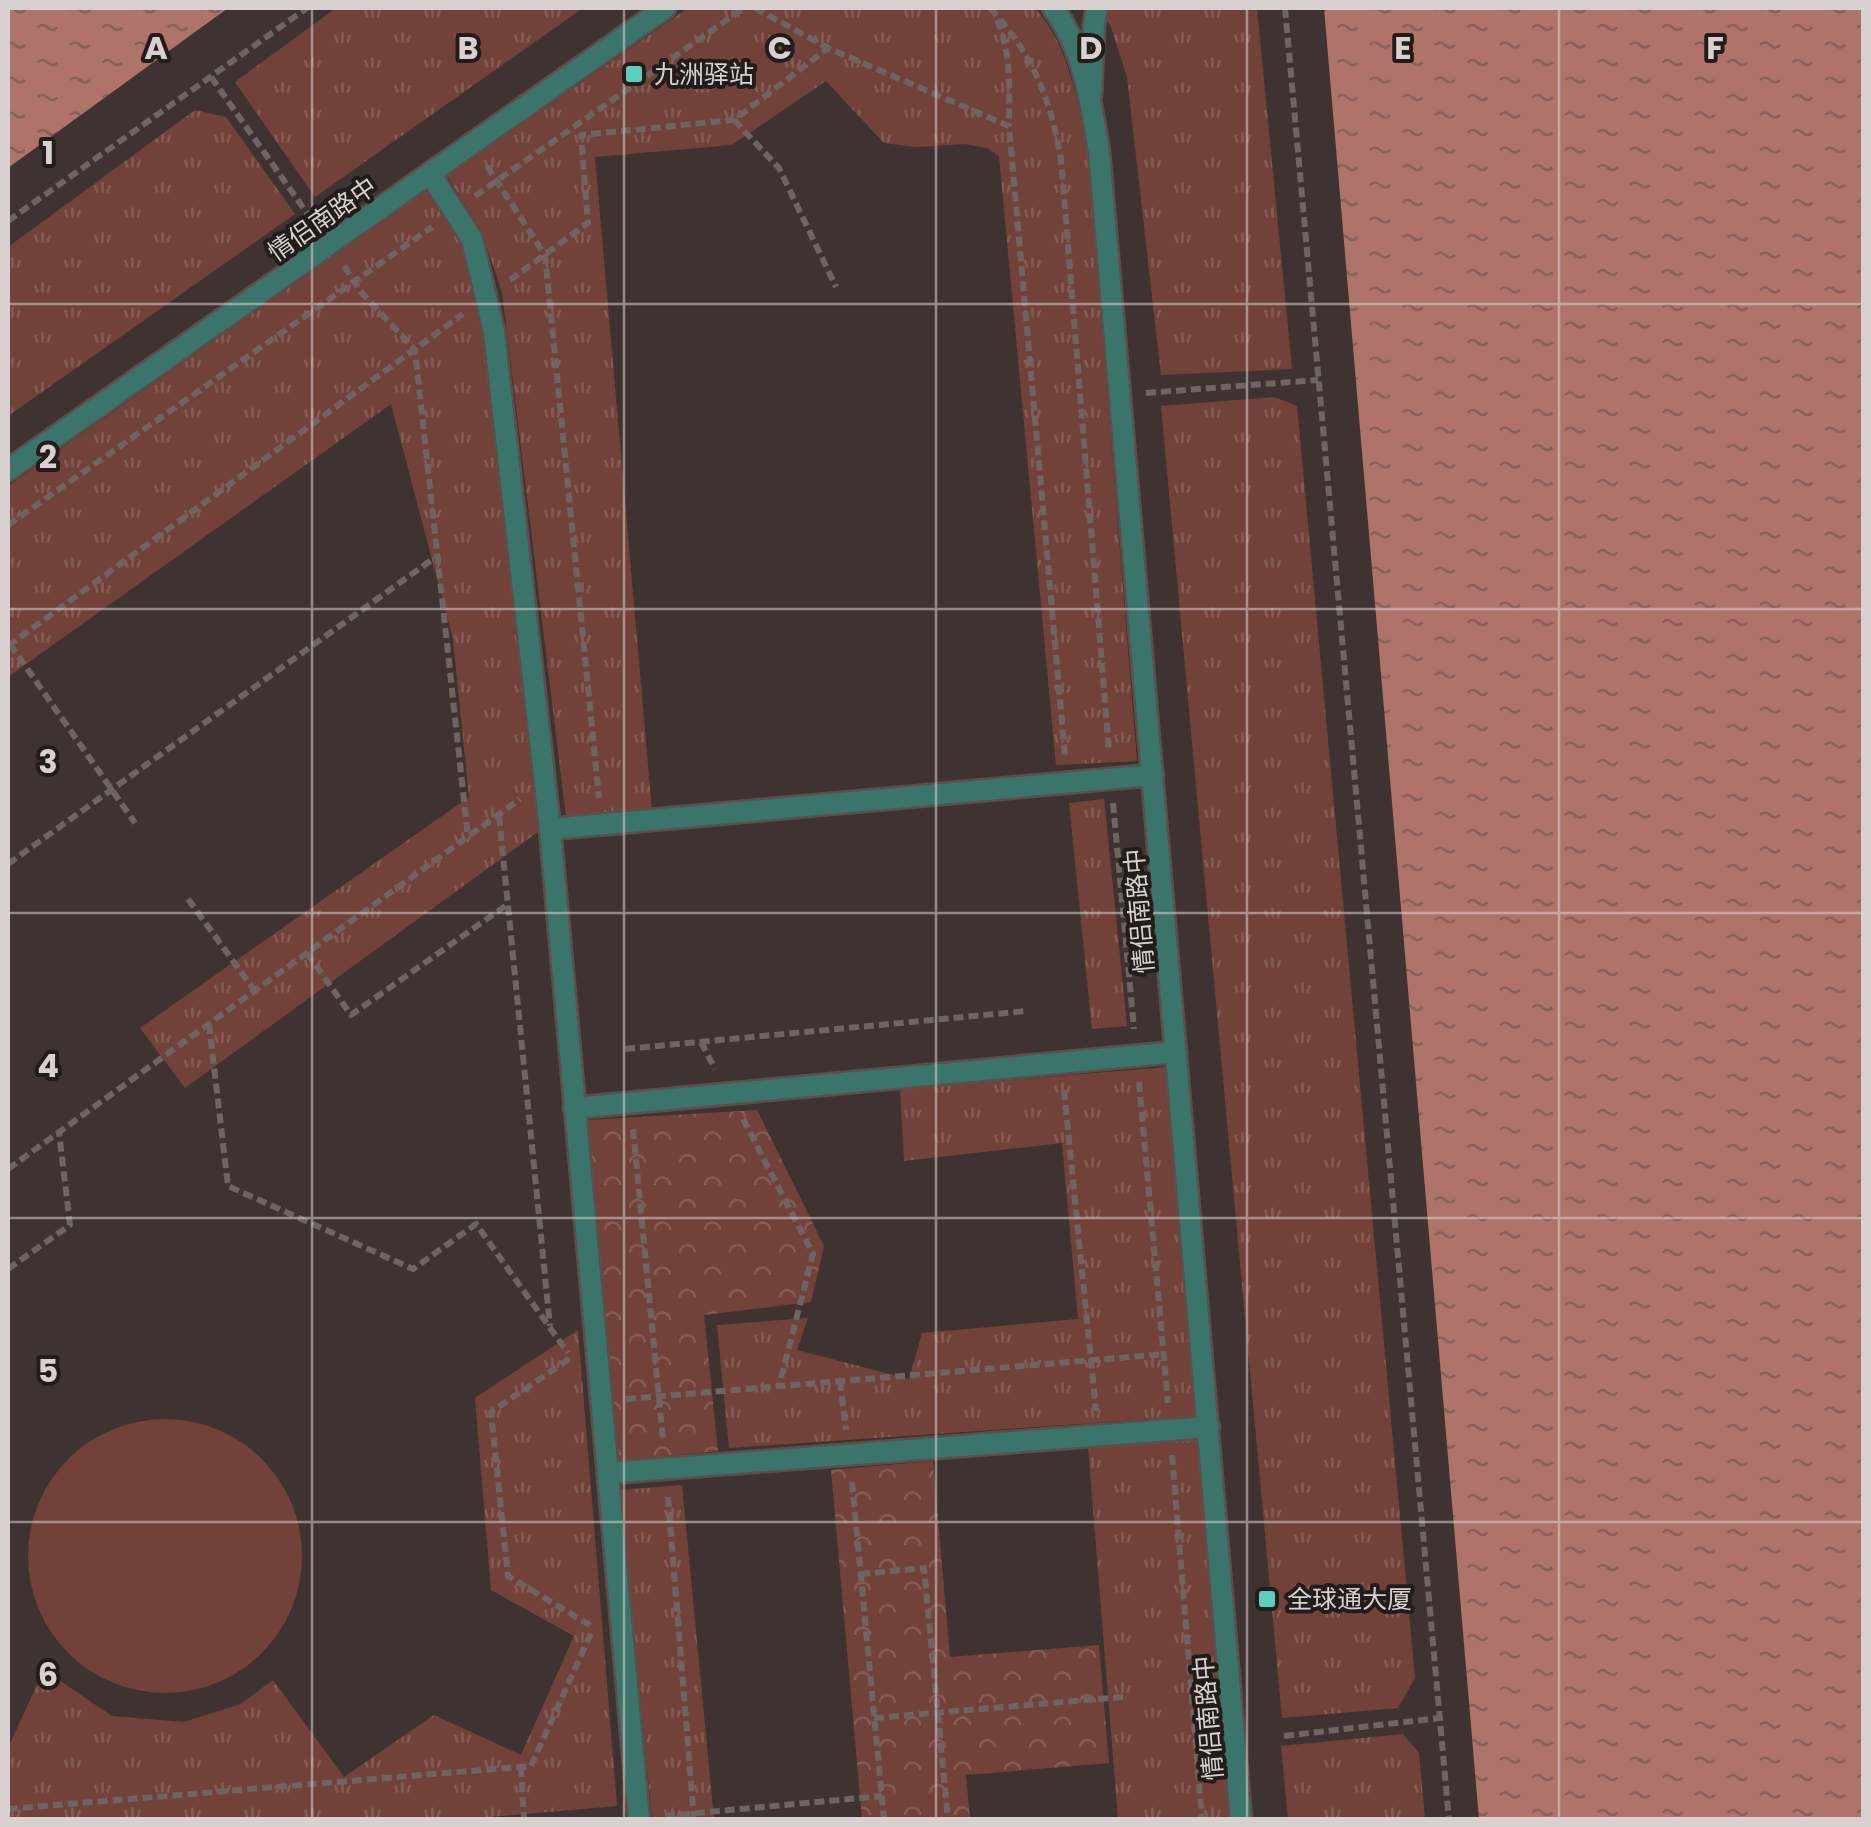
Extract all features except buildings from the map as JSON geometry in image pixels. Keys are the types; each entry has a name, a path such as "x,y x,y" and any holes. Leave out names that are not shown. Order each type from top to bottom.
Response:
{"street":[{"name":"情侣南路中","path":"8,470 665,8"},
{"path":"1091,102 1097,8"},
{"name":"情侣南路中","path":"1060,12 1079,56 1100,152 1242,1820"},
{"path":"430,174 472,239 494,332 550,829 639,1819 616,1820"},
{"path":"550,829 1153,775"},
{"path":"574,1108 1176,1052"},
{"path":"608,1473 1208,1428"}],"path":[{"path":"8,221 307,8"},
{"path":"8,524 744,8"},
{"path":"755,8 828,48 1010,126"},
{"path":"991,8 1004,36 1010,65 1010,126 1067,782"},
{"path":"991,8 1032,65 1055,125 1061,159 1202,1820"},
{"path":"1284,8 1449,1820"},
{"path":"134,822 9,645 588,223 581,135 734,120 828,48"},
{"path":"211,77 362,293 415,350 468,837"},
{"path":"734,120 779,168 836,287"},
{"path":"473,144 546,255 602,824"},
{"path":"1120,396 1318,380"},
{"path":"8,864 438,556"},
{"path":"8,1169 525,796"},
{"path":"500,815 550,1327"},
{"path":"188,899 255,991"},
{"path":"307,953 351,1015 508,904"},
{"path":"625,1050 1027,1012"},
{"path":"8,1809 531,1766 594,1628 508,1576 491,1412 572,1358 476,1224 413,1270 228,1186 209,1024"},
{"path":"701,1042 813,1254 779,1386"},
{"path":"1064,1083 1099,1437"},
{"path":"8,1270 70,1225 60,1132"},
{"path":"601,1401 1182,1353"},
{"path":"840,1381 884,1820"},
{"path":"860,1574 924,1568 948,1820"},
{"path":"874,1718 1123,1697"},
{"path":"1284,1736 1440,1718"},
{"path":"521,1767 524,1820"},
{"path":"639,1819 882,1796"}],"green space":[{"path":"336,8 583,8 315,197 235,82"},
{"path":"688,8 1035,8 1047,23 1070,73 1087,146 1137,761 1056,765 999,156 987,148 964,144 916,147 884,143 826,81 732,145 595,157 652,811 566,817 502,292 481,230 447,176"},
{"path":"1099,8 1257,8 1292,369 1161,375 1127,77 1111,27"},
{"path":"195,110 226,117 295,214 8,416 8,247"},
{"path":"426,191 464,249 485,329 542,829 185,1088 140,1028 469,797 453,639 391,404 8,677 8,486"},
{"path":"1274,397 1297,406 1415,1678 1398,1708 1282,1718 1161,406"},
{"path":"1104,799 1127,1026 1092,1029 1069,803"},
{"path":"1167,1067 1195,1416 729,1448 717,1325 808,1318 797,1350 909,1379 922,1333 1078,1319 1062,1143 904,1161 900,1089"},
{"path":"757,1110 824,1246 811,1302 704,1315 718,1451 619,1461 588,1120"},
{"path":"578,1330 617,1806 457,1820 8,1819 8,1748 44,1670 112,1716 184,1722 241,1704 273,1680 344,1777 434,1715 521,1755 574,1636 491,1590 475,1398"},
{"path":"165,1419 217,1430 262,1459 291,1504 302,1556 291,1608 262,1653 217,1682 165,1693 113,1682 68,1653 39,1608 28,1556 39,1504 68,1459 113,1430"},
{"path":"1199,1439 1229,1819 1118,1819 1088,1447"},
{"path":"933,1461 950,1657 1099,1645 1109,1763 966,1775 970,1819 862,1819 831,1470"},
{"path":"682,1485 714,1819 652,1819 620,1490"},
{"path":"1403,1734 1419,1753 1425,1819 1288,1819 1281,1746"}],"water":[{"path":"8,8 228,8 8,168"},
{"path":"1324,8 1863,8 1863,1819 1479,1819"}],"place":[{"name":"九洲驿站","path":"634,74"},
{"name":"全球通大厦","path":"1267,1599"}]}
